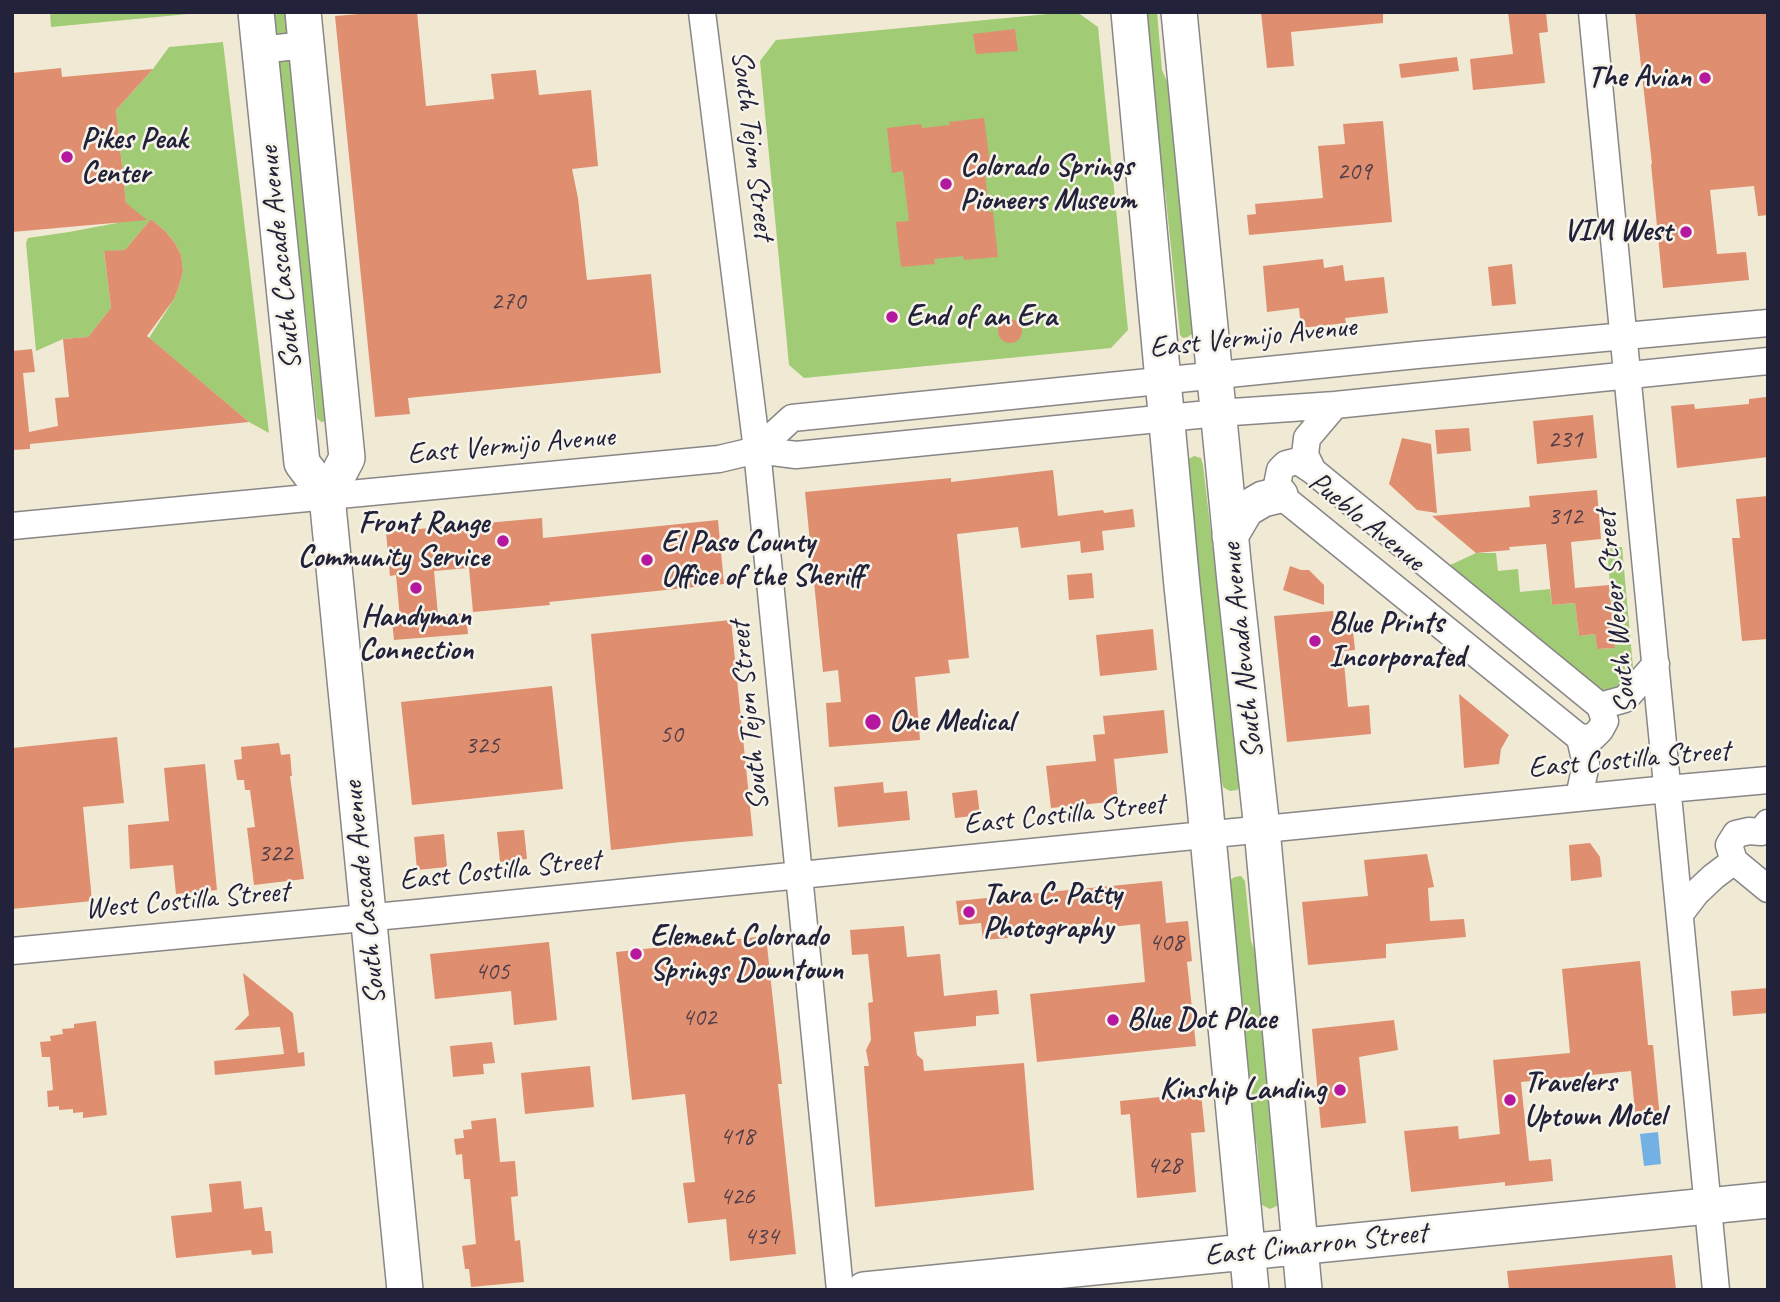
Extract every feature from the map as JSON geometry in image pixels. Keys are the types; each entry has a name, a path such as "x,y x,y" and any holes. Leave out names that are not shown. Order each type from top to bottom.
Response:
{"main road":[{"name":"South Cascade Avenue","path":"256,12 302,463 327,496 405,1290"},
{"name":"South Nevada Avenue","path":"1129,12 1251,1290"},
{"name":"South Nevada Avenue","path":"1179,12 1230,536 1262,829 1304,1290"},
{"name":"South Cascade Avenue","path":"304,29 347,458 327,496"},
{"path":"1230,536 1246,509 1263,499 1280,495"},
{"name":"East Cimarron Street","path":"864,1290 1768,1200"}],"street":[{"name":"South Tejon Street","path":"702,12 757,450 840,1290"},
{"name":"South Weber Street","path":"1592,12 1716,1290"},
{"path":"260,50 304,29"},
{"name":"East Vermijo Avenue","path":"757,450 792,418 1768,323"},
{"name":"East Vermijo Avenue","path":"12,526 719,459 757,450 796,455 1218,413 1335,405 1768,361"},
{"path":"1313,471 1305,455 1307,438 1335,405"},
{"name":"Pueblo Avenue","path":"1580,738 1280,495 1277,485 1279,470 1286,464 1298,461 1313,471 1600,706"},
{"path":"1579,797 1586,764 1580,738 1593,737 1600,730 1605,721 1600,706 1625,699 1656,664"},
{"name":"East Costilla Street","path":"368,918 1768,780"},
{"path":"1766,831 1736,834 1729,845 1734,861 1768,889"},
{"path":"1680,914 1696,893 1734,861"},
{"name":"West Costilla Street","path":"12,951 368,918"}],"green space":[{"path":"50,12 210,12 51,27"},
{"path":"268,12 292,12 290,34 275,35"},
{"path":"1077,12 1098,27 1128,330 1111,348 804,378 789,365 760,61 776,40"},
{"path":"1141,12 1157,12 1162,70 1174,97 1194,332 1183,338 1180,335 1165,190 1154,158"},
{"path":"223,42 269,433 249,422 149,338 174,299 183,271 181,255 175,243 151,219 125,250 104,252 111,308 88,337 63,339 36,351 26,243 28,238 117,223 126,203 116,110 169,47"},
{"path":"288,58 293,60 327,421 321,422 317,418 304,296 287,222 274,63"},
{"path":"1194,456 1201,458 1203,465 1220,609 1228,638 1243,782 1237,790 1230,791 1223,787 1213,732 1185,461"},
{"path":"1622,547 1632,679 1625,690 1602,696 1444,568 1476,553 1496,553 1498,571 1518,569 1520,592 1550,589 1552,605 1575,603 1579,636 1595,634 1597,649 1615,648 1607,548"},
{"path":"1241,876 1245,881 1251,941 1262,968 1284,1197 1277,1206 1270,1209 1262,1205 1257,1145 1246,1110 1228,881"}],"water":[{"path":"1658,1132 1661,1164 1644,1166 1640,1134"}],"building":[{"path":"417,12 426,106 494,99 491,74 536,70 539,95 591,90 598,166 572,169 587,280 651,274 661,373 408,398 410,414 375,417 335,16"},
{"path":"1261,12 1383,12 1383,23 1291,32 1294,66 1267,68"},
{"path":"1508,12 1546,12 1548,32 1539,33 1545,83 1473,90 1470,59 1513,54"},
{"name":"The Avian","path":"1635,12 1768,12 1768,215 1758,216 1754,186 1710,190 1717,254 1746,252 1749,280 1663,288"},
{"path":"1015,29 1018,51 976,54 973,34"},
{"path":"1457,57 1459,71 1401,78 1399,64"},
{"name":"Pikes Peak Center","path":"61,68 62,77 153,69 116,110 126,203 147,220 12,232 12,73"},
{"name":"Colorado Springs Pioneers Museum","path":"984,118 990,163 984,164 989,212 993,212 998,257 964,260 963,256 934,259 935,264 901,267 896,222 909,221 903,171 892,173 887,128 921,124 922,128"},
{"path":"1383,121 1392,222 1249,235 1247,215 1256,214 1255,204 1323,198 1318,146 1345,144 1343,124"},
{"path":"151,219 175,243 181,255 183,271 174,299 147,336 249,422 30,444 30,449 12,450 12,351 32,349 35,372 23,373 29,432 58,426 55,398 69,397 63,339 88,337 111,308 104,251 125,250"},
{"path":"1323,259 1324,268 1343,265 1345,281 1384,277 1388,313 1345,318 1346,323 1301,328 1299,308 1267,312 1263,266"},
{"path":"1512,264 1516,304 1492,306 1488,267"},
{"path":"1010,319 1018,323 1022,331 1018,339 1010,343 1002,339 998,331 1002,323"},
{"path":"1766,397 1768,457 1677,468 1671,406 1694,404 1695,409 1749,404 1749,399"},
{"path":"1593,415 1597,458 1537,464 1533,421"},
{"path":"1469,428 1471,451 1437,454 1435,430"},
{"path":"1402,438 1431,444 1437,513 1417,510 1389,484"},
{"path":"1053,470 1058,516 1133,509 1135,527 1102,531 1104,550 1081,553 1080,541 1021,548 1018,527 957,534 969,658 948,660 950,673 915,677 920,740 829,747 826,703 841,702 838,670 823,672 805,492 951,478 951,482"},
{"path":"1597,490 1601,539 1571,542 1575,588 1609,585 1615,648 1597,649 1595,634 1579,636 1575,603 1552,605 1546,544 1476,553 1432,516 1530,507 1529,496"},
{"path":"1768,496 1768,639 1742,641 1732,538 1740,538 1736,499"},
{"path":"542,518 543,538 718,520 724,584 473,612 469,568 434,571 438,615 466,613 468,634 394,640 392,620 400,619 396,575 390,576 386,532"},
{"path":"1290,566 1309,570 1324,585 1324,605 1283,590"},
{"path":"1092,573 1094,598 1069,600 1067,575"},
{"path":"1333,611 1335,632 1353,631 1355,650 1343,651 1348,707 1369,705 1371,734 1287,742 1274,616"},
{"path":"731,620 753,836 611,850 591,634"},
{"path":"1153,629 1157,670 1100,676 1096,635"},
{"path":"552,686 563,789 412,805 401,702"},
{"path":"1459,694 1509,735 1501,749 1499,764 1464,768"},
{"path":"1164,710 1168,753 1114,759 1118,801 1051,808 1046,766 1096,761 1093,735 1105,734 1103,716"},
{"path":"117,737 124,803 83,807 92,901 12,909 12,748"},
{"path":"279,743 281,755 290,754 290,776 304,879 254,885 247,828 255,827 250,790 245,790 244,780 237,780 234,760 242,759 241,747"},
{"path":"205,764 217,890 176,894 173,865 130,869 128,825 169,821 164,768"},
{"path":"883,782 884,793 907,791 910,820 838,827 834,787"},
{"path":"977,790 980,815 955,818 952,793"},
{"path":"524,830 527,859 500,862 497,832"},
{"path":"444,834 447,867 417,870 414,837"},
{"path":"1590,843 1600,857 1602,877 1571,881 1569,845"},
{"path":"1427,854 1434,887 1428,888 1430,921 1464,919 1466,937 1386,944 1386,958 1308,965 1302,902 1368,896 1364,860"},
{"path":"1162,881 1166,923 1188,921 1192,961 1187,962 1196,1046 1037,1062 1030,994 1145,982 1140,924 1080,930 1080,924 1007,931 1008,938 983,940 981,923 959,925 956,901"},
{"path":"904,926 907,957 940,954 944,996 997,990 999,1014 976,1016 976,1026 914,1032 917,1055 923,1060 924,1071 1024,1063 1034,1190 875,1207 864,1066 869,1066 866,1050 871,1040 868,1003 873,1002 868,954 852,955 850,930"},
{"path":"766,936 796,1254 730,1261 726,1219 688,1223 683,1183 695,1182 685,1094 632,1100 616,952"},
{"path":"549,942 557,1020 514,1025 511,991 435,999 430,954"},
{"path":"1640,961 1648,1045 1653,1045 1660,1119 1636,1121 1631,1071 1521,1082 1529,1161 1551,1159 1553,1181 1505,1186 1505,1182 1411,1192 1404,1131 1458,1126 1459,1139 1500,1134 1493,1060 1570,1053 1562,969"},
{"path":"243,973 293,1013 298,1053 304,1052 305,1066 215,1075 214,1061 284,1054 280,1027 234,1030 249,1015"},
{"path":"1768,988 1768,1013 1733,1016 1731,991"},
{"name":"Kinship Landing","path":"1394,1020 1398,1050 1359,1057 1366,1123 1321,1128 1312,1029"},
{"path":"96,1021 107,1115 83,1118 83,1112 73,1113 73,1109 59,1110 59,1106 48,1107 47,1091 53,1090 50,1057 42,1057 40,1042 51,1041 50,1036 63,1034 62,1029 74,1028 74,1024"},
{"path":"492,1042 495,1063 483,1064 484,1074 453,1077 450,1046"},
{"path":"590,1066 594,1107 525,1114 521,1073"},
{"path":"1201,1093 1205,1132 1191,1133 1196,1192 1137,1198 1130,1114 1121,1115 1120,1101"},
{"path":"496,1118 500,1162 515,1161 518,1196 511,1197 515,1241 520,1240 524,1282 471,1287 462,1246 476,1244 470,1179 464,1179 462,1154 456,1155 454,1139 464,1138 463,1130 472,1129 471,1121"},
{"path":"241,1181 244,1209 262,1207 265,1231 271,1231 273,1253 252,1255 251,1250 176,1258 171,1216 212,1212 209,1184"},
{"path":"1672,1255 1676,1290 1509,1290 1507,1271"}],"place":[{"name":"The Avian","path":"1705,78"},
{"name":"Pikes Peak Center","path":"67,157"},
{"name":"Colorado Springs Pioneers Museum","path":"946,184"},
{"name":"VIM West","path":"1686,232"},
{"name":"End of an Era","path":"892,317"},
{"name":"Front Range Community Service","path":"503,541"},
{"name":"El Paso County Office of the Sheriff","path":"647,560"},
{"name":"Handyman Connection","path":"416,588"},
{"name":"Blue Prints Incorporated","path":"1315,641"},
{"name":"One Medical","path":"873,722"},
{"name":"Tara C. Patty Photography","path":"969,912"},
{"name":"Element Colorado Springs Downtown","path":"636,954"},
{"name":"Blue Dot Place","path":"1113,1020"},
{"name":"Kinship Landing","path":"1340,1090"},
{"name":"Travelers Uptown Motel","path":"1510,1100"}]}
